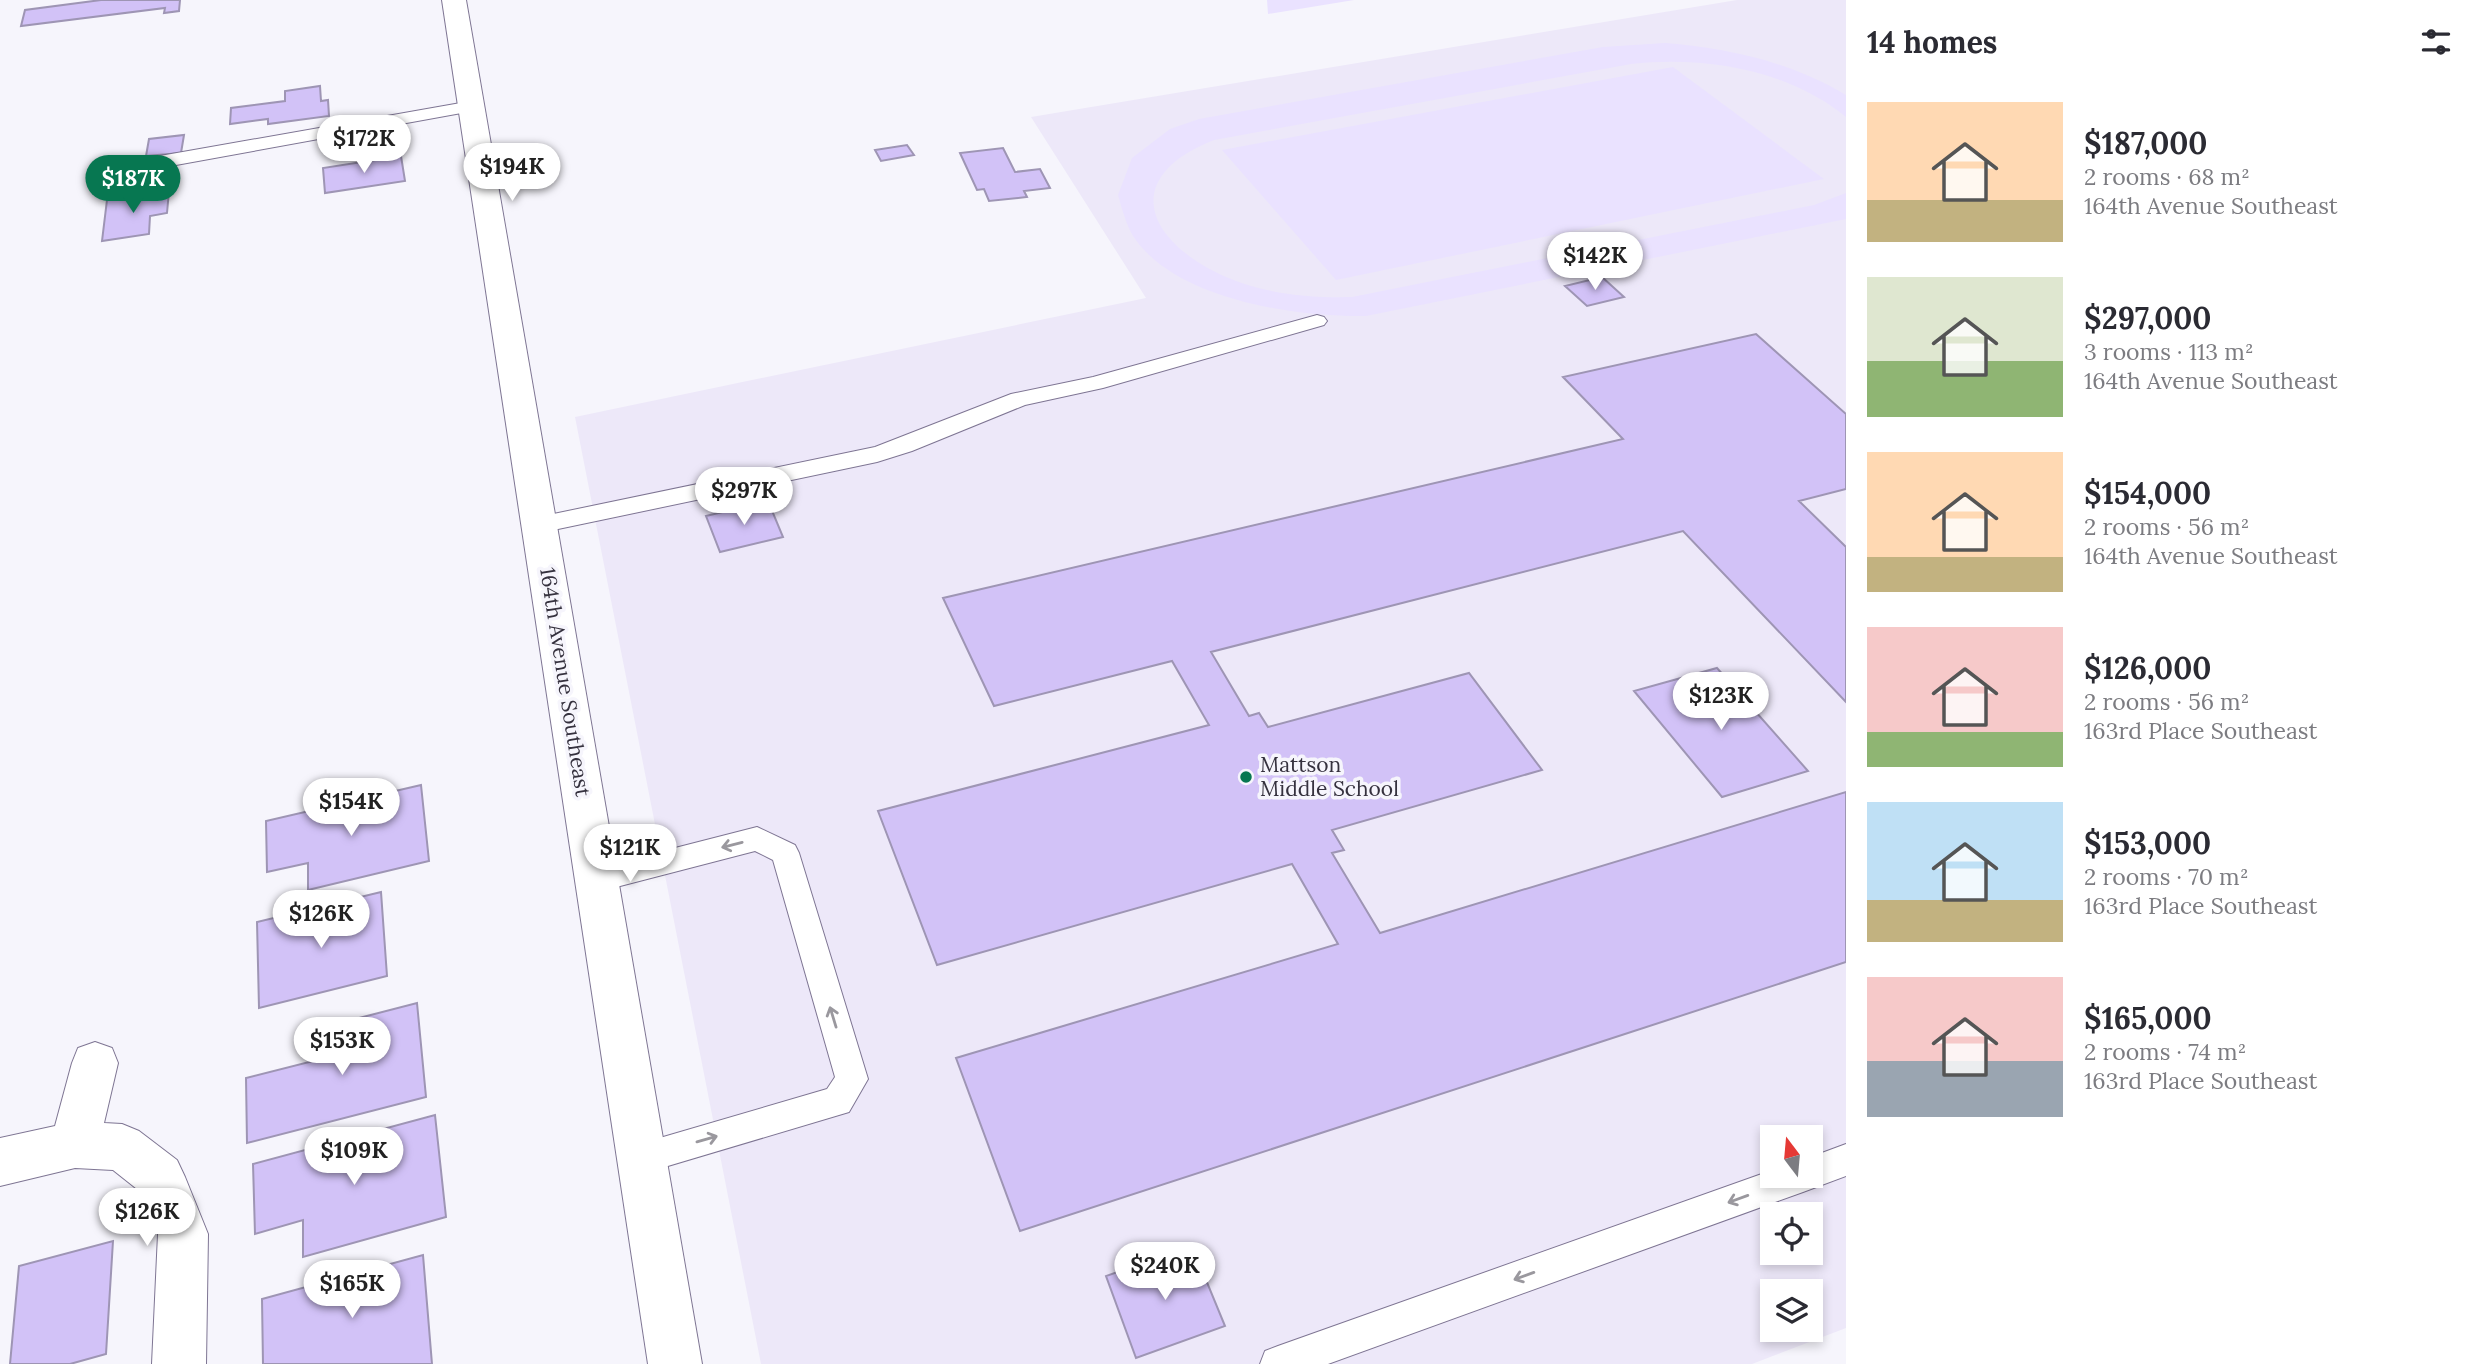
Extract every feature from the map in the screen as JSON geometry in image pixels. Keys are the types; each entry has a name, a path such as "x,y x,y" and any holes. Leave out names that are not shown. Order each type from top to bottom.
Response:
{"street":[{"name":"164th Avenue Southeast","path":"454,0 675,1364"},
{"path":"75,1144 95,1063"},
{"path":"0,1162 75,1144 122,1147 160,1177 183,1234 179,1364"}],"lane":[{"path":"143,165 471,106"},
{"path":"539,525 877,454 904,446 1019,399 1095,383 1317,321"},
{"path":"597,880 757,839 785,853 852,1079 838,1101 642,1158"},
{"path":"1824,1168 1846,1160"},
{"path":"1278,1364 1769,1188"}],"shaded area":[{"path":"1267,0 1354,0 1268,14"},
{"name":"Mattson Middle School","path":"1737,0 1846,0 1846,1328 1823,1337 1823,1279 1760,1279 1760,1342 1809,1342 1752,1364 761,1364 575,417 1146,298 1031,117"},
{"path":"1665,43 1735,53 1781,65 1846,95 1846,117 1798,87 1744,70 1687,62 1631,64 1214,140 1184,155 1164,173 1155,191 1154,210 1162,228 1177,246 1199,263 1226,277 1272,291 1336,297 1352,297 1814,205 1846,193 1846,219 1366,316 1306,313 1273,308 1207,290 1177,276 1152,258 1133,236 1118,195 1132,158 1170,129 1199,119 1603,47"},
{"path":"1673,67 1824,179 1336,280 1222,150"}],"building":[{"path":"101,0 180,0 179,11 164,13 165,8 21,26 25,10"},
{"path":"320,86 321,101 328,100 329,116 268,124 268,119 230,124 231,108 285,101 285,91"},
{"path":"184,135 181,153 146,156 149,139"},
{"path":"907,145 914,155 881,161 875,150"},
{"path":"1003,148 1015,172 1040,169 1050,188 1024,191 1027,197 989,201 984,189 977,190 960,153"},
{"path":"401,156 405,181 325,193 323,168"},
{"path":"169,191 167,213 150,216 149,234 102,241 107,200"},
{"path":"1602,277 1624,297 1587,306 1565,286"},
{"path":"1756,334 1846,414 1846,489 1799,501 1846,547 1846,702 1683,531 1211,652 1249,716 1259,713 1268,727 1469,673 1542,770 1332,830 1344,850 1332,853 1380,933 1846,792 1846,962 1020,1231 956,1058 1338,944 1292,864 937,965 878,811 1209,725 1172,661 994,706 943,598 1623,439 1563,377"},
{"path":"768,501 783,537 720,552 706,516"},
{"path":"1717,668 1808,771 1722,797 1634,691"},
{"path":"421,785 429,861 308,890 308,863 267,872 266,821"},
{"path":"381,892 387,976 259,1008 257,922"},
{"path":"417,1003 426,1097 247,1143 246,1078 333,1056 332,1025"},
{"path":"435,1115 446,1217 303,1257 303,1220 255,1234 253,1164"},
{"path":"113,1241 106,1354 70,1364 10,1364 19,1266"},
{"path":"1192,1246 1225,1326 1136,1358 1106,1276"},
{"path":"423,1255 432,1364 263,1364 262,1299"}],"place":[{"name":"Mattson Middle School","path":"1246,777"}]}
